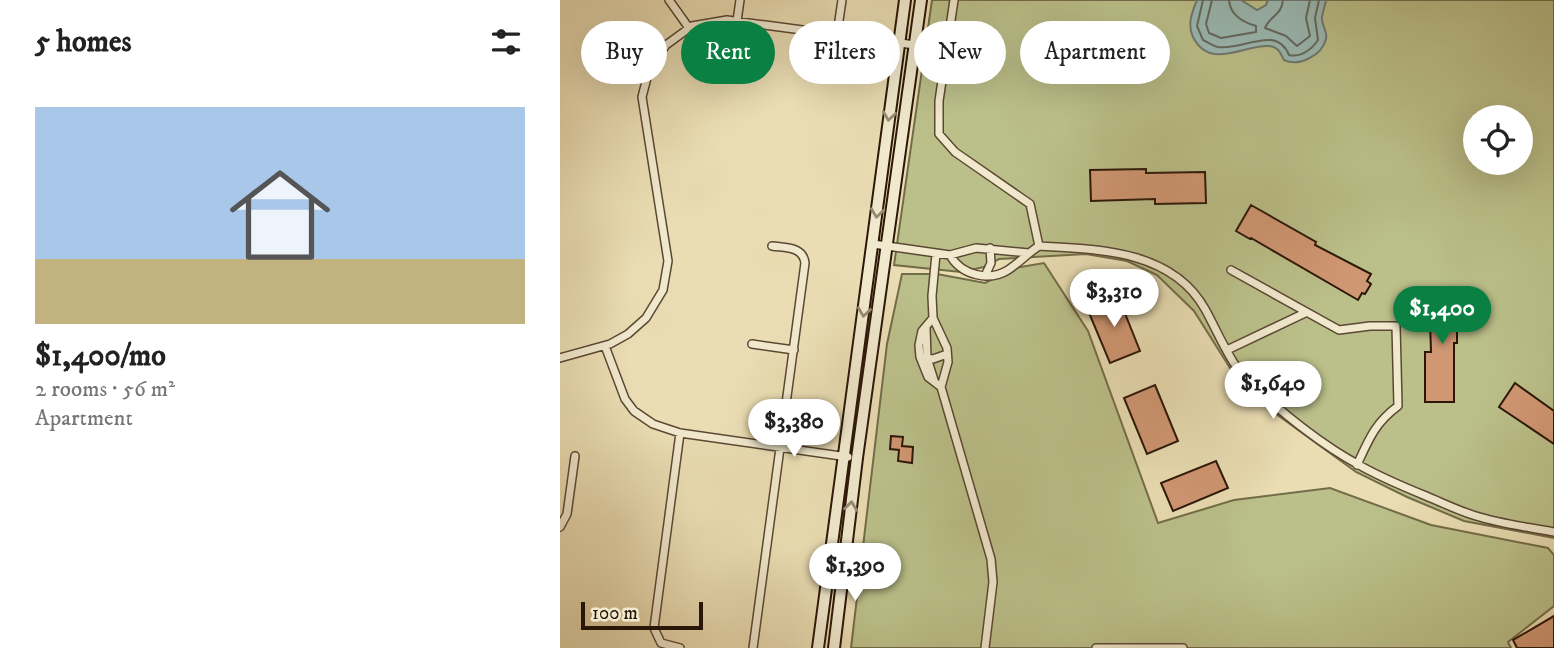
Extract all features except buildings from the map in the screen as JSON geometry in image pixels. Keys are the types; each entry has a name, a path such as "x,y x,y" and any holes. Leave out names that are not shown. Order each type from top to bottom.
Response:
{"main road":[{"path":"900,35 905,0"},
{"path":"918,21 921,0"},
{"path":"834,648 857,458 914,52"},
{"path":"818,648 894,84"}],"street":[{"path":"669,0 684,21"},
{"path":"737,21 740,0"},
{"path":"839,21 842,0"},
{"path":"954,0 939,101 939,134 956,152 1031,204 1039,246"},
{"path":"560,358 605,346 628,334 650,313 663,290 668,261 642,92 656,58 666,45 681,34"},
{"path":"873,244 950,255 976,248 1029,253"},
{"path":"753,648 805,263 804,256 799,251 772,246"},
{"path":"950,255 954,263 967,272 985,276 1009,270 1039,246 1121,252 1161,268 1193,292 1204,306 1227,351 1256,389 1297,423 1357,465 1468,514 1554,532"},
{"path":"985,276 991,263 990,248"},
{"path":"936,254 933,317 947,354 945,377 940,387"},
{"path":"1231,270 1339,330 1396,326 1398,406 1381,418 1357,465"},
{"path":"1227,351 1305,313"},
{"path":"933,317 922,331 919,345 928,377 940,387 991,559 993,582 985,648"},
{"path":"752,344 794,350"},
{"path":"605,346 622,393 634,411 653,424 680,433 857,458"},
{"path":"923,358 933,359 947,354"},
{"path":"680,433 654,628 661,643 680,648"},
{"path":"560,527 567,514 575,456"},
{"path":"1096,648 1183,648"}],"green space":[{"path":"932,0 1554,0 1554,538 1464,521 1356,472 1272,411 1247,389 1230,368 1194,311 1157,275 1127,261 1086,254 999,259 984,267 961,272 894,265 920,84 1006,84 1006,21 929,21"},
{"path":"1044,263 1088,331 1158,523 1234,500 1330,488 1431,525 1548,548 1554,555 1554,606 1508,642 1511,648 851,648 887,344 902,274 937,274 985,283 1015,268"}],"water":[{"path":"1197,0 1241,0 1257,10 1266,5 1268,0 1326,0 1322,20 1326,39 1315,55 1296,62 1284,60 1277,49 1269,46 1228,54 1209,52 1200,47 1190,28"}]}
